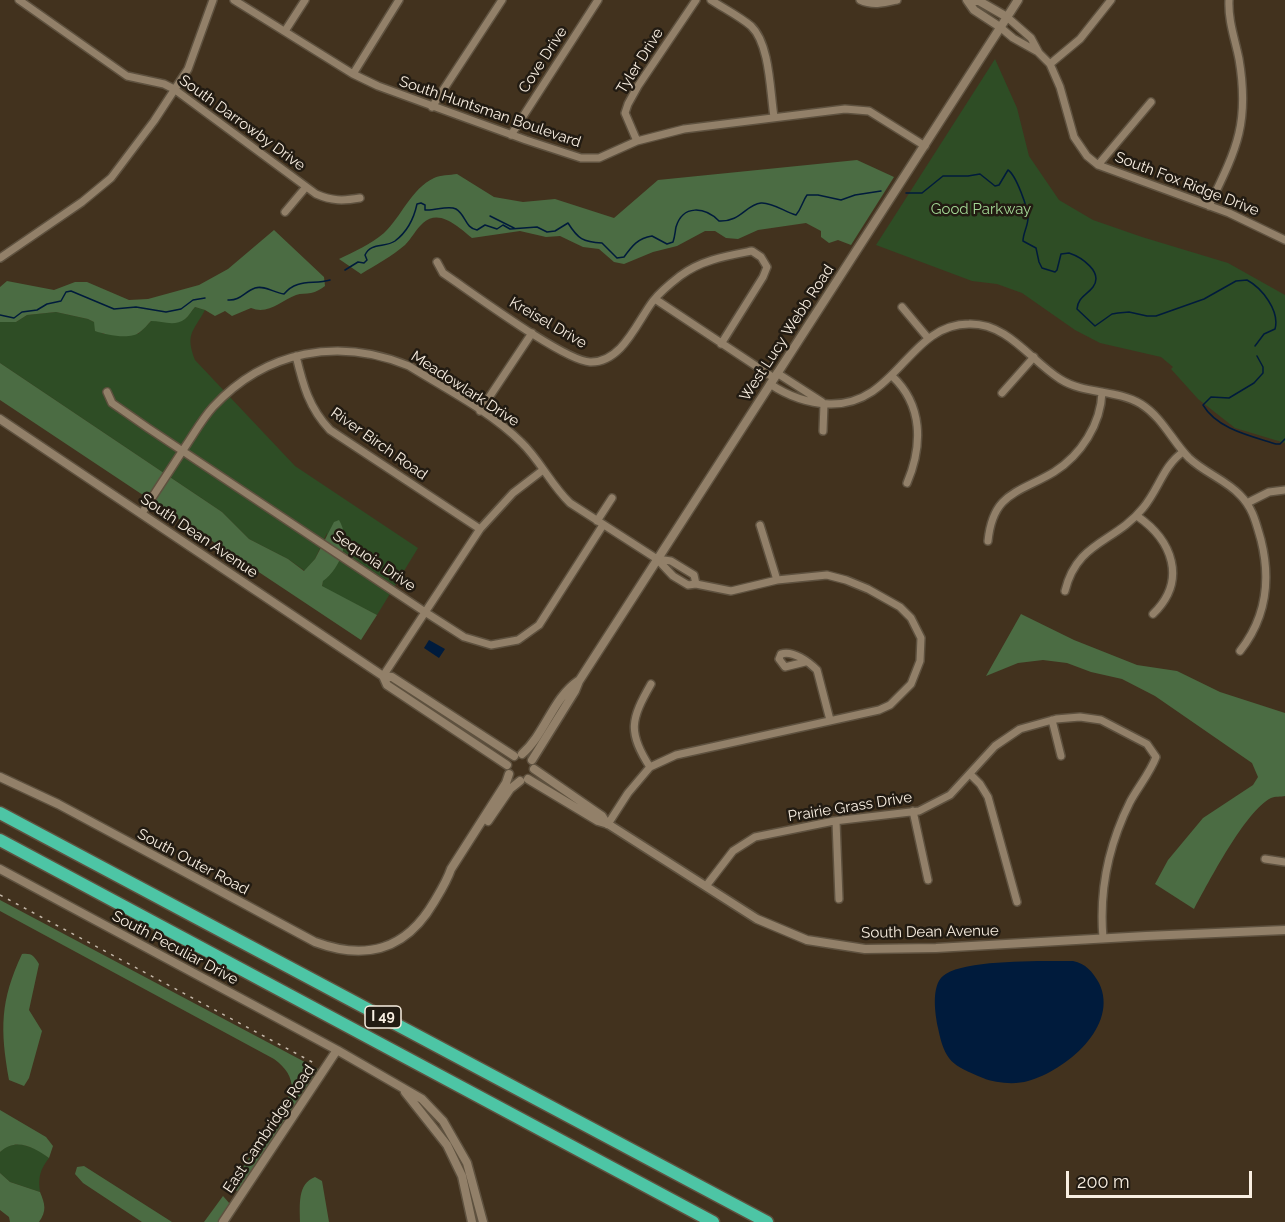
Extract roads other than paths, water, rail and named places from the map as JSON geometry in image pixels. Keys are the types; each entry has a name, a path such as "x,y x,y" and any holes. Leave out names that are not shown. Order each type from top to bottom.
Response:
{"highway":[{"name":"I 49","path":"0,813 767,1222"},
{"name":"I 49","path":"0,840 713,1222"}],"street":[{"name":"South Darrowby Drive","path":"20,0 127,76 164,84 174,89 306,187 330,200 344,201 360,198"},
{"path":"0,258 82,202 111,178 148,129 188,69 213,0"},
{"name":"South Huntsman Boulevard","path":"234,0 353,74 392,93 570,155 599,158 637,141 684,129 845,109 869,111 925,146"},
{"path":"285,31 304,0"},
{"path":"353,74 399,0"},
{"path":"432,107 502,0"},
{"name":"Cove Drive","path":"511,135 598,0"},
{"name":"Tyler Drive","path":"637,141 626,113 628,105 638,86 696,0"},
{"path":"711,0 750,26 761,39 766,56 774,117"},
{"path":"860,0 880,4 897,0"},
{"name":"West Lucy Webb Road","path":"524,780 579,681 1018,0"},
{"path":"1050,64 1080,39 1112,0"},
{"path":"1209,206 1233,154 1242,117 1239,61 1229,22 1228,0"},
{"name":"South Fox Ridge Drive","path":"968,1 979,1 1007,18 1031,38 1039,53"},
{"name":"South Fox Ridge Drive","path":"968,1 974,10 1013,38 1039,53 1050,64 1060,87 1074,137 1087,156 1098,165 1248,221 1285,240"},
{"path":"1098,165 1151,102"},
{"path":"285,212 306,187"},
{"name":"Kreisel Drive","path":"436,262 443,273 532,333 574,358 591,362 606,359 621,347 655,299 680,276 714,258 752,251 761,257 767,267 722,344"},
{"path":"655,299 774,378 824,404"},
{"path":"902,307 928,338"},
{"path":"774,378 799,399 824,404 838,404 860,399 877,390 928,338 951,326 971,323 1003,333 1051,373 1070,385 1130,398 1149,409 1184,452 1203,469 1233,488 1247,503 1258,527 1264,550 1267,578 1258,623 1240,651"},
{"path":"480,411 532,333"},
{"name":"Meadowlark Drive","path":"142,513 212,409 231,390 264,367 296,356 336,350 357,351 393,359 409,366 480,411 519,440 531,452 560,493 570,503 657,559"},
{"name":"River Birch Road","path":"296,356 310,404 330,430 480,529"},
{"path":"1002,393 1034,357"},
{"path":"892,376 910,399 917,422 916,458 907,483"},
{"name":"Sequoia Drive","path":"107,392 112,403 425,612 464,637 491,645 518,640 539,625 600,523 612,498"},
{"path":"988,541 995,513 1006,498 1022,487 1060,468 1078,451 1099,411 1102,392"},
{"path":"823,431 824,404"},
{"name":"South Dean Avenue","path":"0,419 383,676 392,677 533,764 602,816 608,824"},
{"path":"1065,591 1071,573 1084,554 1137,516 1152,496 1166,468 1184,452"},
{"path":"383,676 480,529 513,493 543,470"},
{"path":"1247,503 1269,492 1285,490"},
{"path":"1137,516 1157,532 1167,549 1172,565 1173,576 1169,592 1153,614"},
{"path":"760,525 777,580"},
{"path":"608,824 628,793 650,767 676,755 879,710 890,705 902,695 911,684 920,661 921,638 911,618 900,607 846,580 827,575 777,580 731,591 696,584 688,585 673,576 657,559"},
{"path":"657,559 671,561 694,575 696,584"},
{"path":"806,662 817,670 830,720"},
{"name":"South Dean Avenue","path":"383,676 387,685 508,770 514,779 524,780 598,821 608,824 757,919 807,940 865,949 936,948 1285,930"},
{"name":"West Lucy Webb Road","path":"508,770 518,755 539,734 570,687 579,681"},
{"path":"650,767 639,751 635,741 634,727 637,709 651,684"},
{"name":"Prairie Grass Drive","path":"706,886 733,851 755,837 836,821 919,811 950,795 995,746 1020,729 1052,720 1080,717 1101,720 1120,728 1147,744 1156,757 1131,801 1112,849 1101,913 1103,938"},
{"path":"1052,720 1061,756"},
{"path":"448,877 506,783 508,770"},
{"path":"970,774 988,797 1017,902"},
{"name":"South Outer Road","path":"0,777 58,804 315,942 346,951 379,949 400,940 425,918 448,877"},
{"path":"448,877 454,873 510,789 524,780"},
{"path":"913,812 928,880"},
{"path":"836,821 839,899"},
{"path":"1265,859 1285,862"},
{"name":"South Peculiar Drive","path":"0,870 337,1050 422,1099 443,1121 467,1163 483,1222"},
{"name":"East Cambridge Road","path":"223,1222 337,1050"},
{"path":"399,1085 447,1145 462,1176 472,1222"}],"water":[{"path":"429,640 445,649 439,658 424,648"},
{"path":"1025,961 1073,961 1085,966 1099,983 1103,999 1102,1015 1096,1030 1085,1044 1058,1068 1043,1076 1023,1082 993,1081 972,1074 957,1065 947,1055 941,1039 935,1008 935,993 943,976 967,966"}],"waterway":[{"path":"906,193 922,193 943,176 980,174 995,186 999,185 1008,170 1018,185 1027,213 1028,221 1023,241 1036,248 1042,268 1055,272 1061,254 1069,253 1090,266 1096,276 1093,287 1081,299 1077,309 1095,326 1112,314 1118,313 1129,312 1156,316 1204,299 1236,281 1247,280 1264,294 1272,308 1276,322 1275,329 1264,334 1255,346"},
{"path":"345,270 358,262 364,263 367,260 365,255 371,248 395,241 409,224 417,204 421,203 425,205 425,210 456,209 470,227 477,230 485,225 497,229 503,225 510,229 537,227 547,232 555,231 568,223 582,239 602,243 617,258 624,257 636,243 647,237 652,236 667,244 673,242 679,220 689,211 701,211 719,221 726,221 756,204 765,203 796,215 807,195 841,200 855,195 881,191"},
{"path":"490,216 514,228"},
{"path":"228,300 239,298 255,288 284,294 300,284 330,280"},
{"path":"0,315 14,318 22,312 37,310 47,304 61,301 66,292 71,291 114,309 136,307 166,312 181,309 193,300 205,298"},
{"path":"1257,356 1263,367 1263,373 1254,383 1229,398 1211,397 1203,405 1217,420 1235,430 1276,444 1280,444 1285,439"}],"railway":[{"path":"0,895 314,1063"}],"park label":[{"name":"Good Parkway","path":"981,209"}]}
